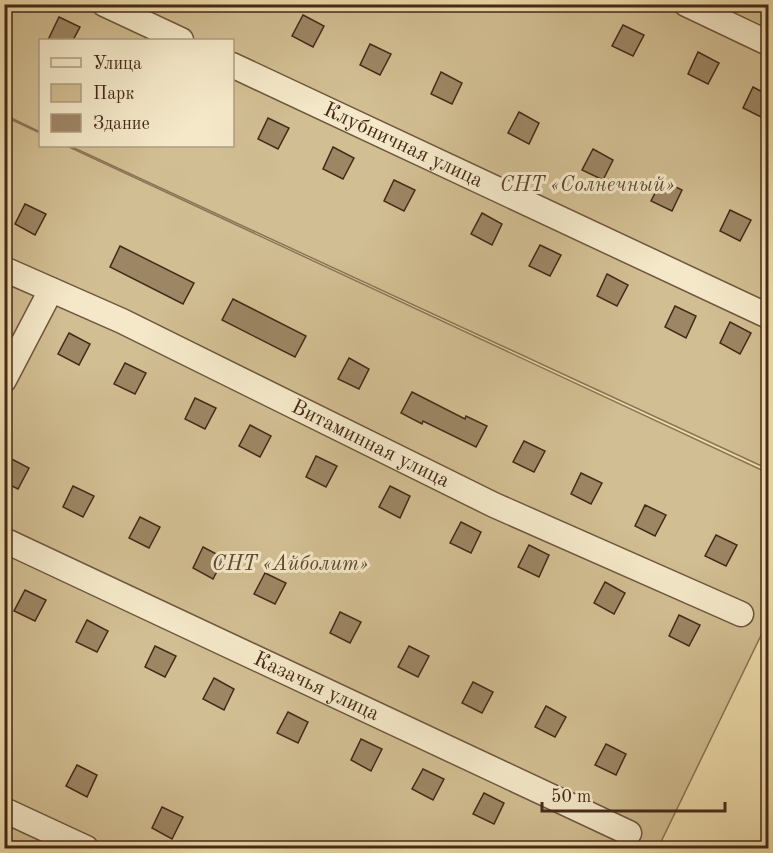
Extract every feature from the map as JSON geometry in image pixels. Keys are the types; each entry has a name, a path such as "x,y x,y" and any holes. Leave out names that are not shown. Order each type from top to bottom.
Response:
{"street":[{"path":"104,4 179,39"},
{"path":"686,4 768,43"},
{"name":"Клубничная улица","path":"234,66 768,316"},
{"name":"Витаминная улица","path":"4,269 122,321 494,505 741,614"},
{"path":"4,380 51,290"},
{"name":"Казачья улица","path":"4,540 629,833"},
{"path":"4,810 86,849"}],"green space":[{"name":"СНТ «Солнечный»","path":"5,5 768,5 768,469 72,147 234,147 234,39 39,39 39,132 5,115"},
{"name":"СНТ «Айболит»","path":"4,116 39,133 39,147 69,147 768,473 768,621 658,848 5,848"}],"building":[{"path":"303,15 324,26 313,47 292,36"},
{"path":"59,17 80,27 74,39 48,39"},
{"path":"623,25 644,35 633,56 612,46"},
{"path":"370,44 391,54 380,75 360,65"},
{"path":"698,52 719,63 708,84 688,74"},
{"path":"441,72 462,83 452,104 431,94"},
{"path":"753,87 768,95 768,108 763,118 743,108"},
{"path":"519,112 539,123 529,144 508,133"},
{"path":"268,118 289,128 278,149 258,139"},
{"path":"333,147 354,158 343,179 323,169"},
{"path":"593,149 613,160 603,180 582,170"},
{"path":"394,180 415,190 404,211 384,201"},
{"path":"662,180 682,190 672,211 651,201"},
{"path":"25,204 46,214 35,235 15,224"},
{"path":"730,210 751,220 740,241 720,231"},
{"path":"482,213 502,224 492,245 471,234"},
{"path":"540,245 561,255 550,276 529,266"},
{"path":"120,246 194,283 183,304 110,267"},
{"path":"607,274 628,285 617,306 597,296"},
{"path":"233,299 306,336 295,357 222,320"},
{"path":"675,306 696,316 686,338 665,327"},
{"path":"730,322 751,333 740,354 720,343"},
{"path":"69,333 90,344 79,365 58,354"},
{"path":"349,358 369,369 359,389 338,379"},
{"path":"125,363 146,373 135,394 114,384"},
{"path":"412,392 465,419 466,416 487,426 476,447 401,413"},
{"path":"195,398 216,408 205,429 185,419"},
{"path":"250,425 271,436 260,457 239,446"},
{"path":"524,441 545,451 534,472 513,462"},
{"path":"4,455 29,468 18,489 4,482"},
{"path":"316,456 337,466 326,487 306,477"},
{"path":"581,473 602,483 591,504 571,494"},
{"path":"73,486 94,496 83,517 63,507"},
{"path":"390,486 410,496 400,518 379,507"},
{"path":"645,505 666,515 655,536 635,526"},
{"path":"140,517 160,527 149,548 129,538"},
{"path":"461,522 481,532 471,553 450,543"},
{"path":"716,535 737,545 726,566 705,556"},
{"path":"529,545 549,555 539,577 518,567"},
{"path":"203,547 224,558 213,579 193,568"},
{"path":"265,573 286,583 275,604 254,594"},
{"path":"605,582 625,593 614,614 594,603"},
{"path":"25,590 46,600 35,621 14,611"},
{"path":"340,612 361,622 350,643 330,633"},
{"path":"679,615 700,625 689,646 669,636"},
{"path":"87,620 108,631 97,652 76,642"},
{"path":"155,646 176,656 165,677 145,667"},
{"path":"409,646 429,656 418,677 398,667"},
{"path":"214,678 234,689 224,710 203,699"},
{"path":"473,682 493,692 482,713 462,703"},
{"path":"546,706 566,717 555,737 535,727"},
{"path":"288,712 308,722 298,743 277,733"},
{"path":"361,739 382,749 371,771 351,760"},
{"path":"606,744 626,754 616,775 595,765"},
{"path":"77,765 97,775 87,797 66,786"},
{"path":"423,769 444,779 433,800 412,789"},
{"path":"484,793 504,803 494,824 473,814"},
{"path":"162,807 183,817 172,839 152,828"}]}
